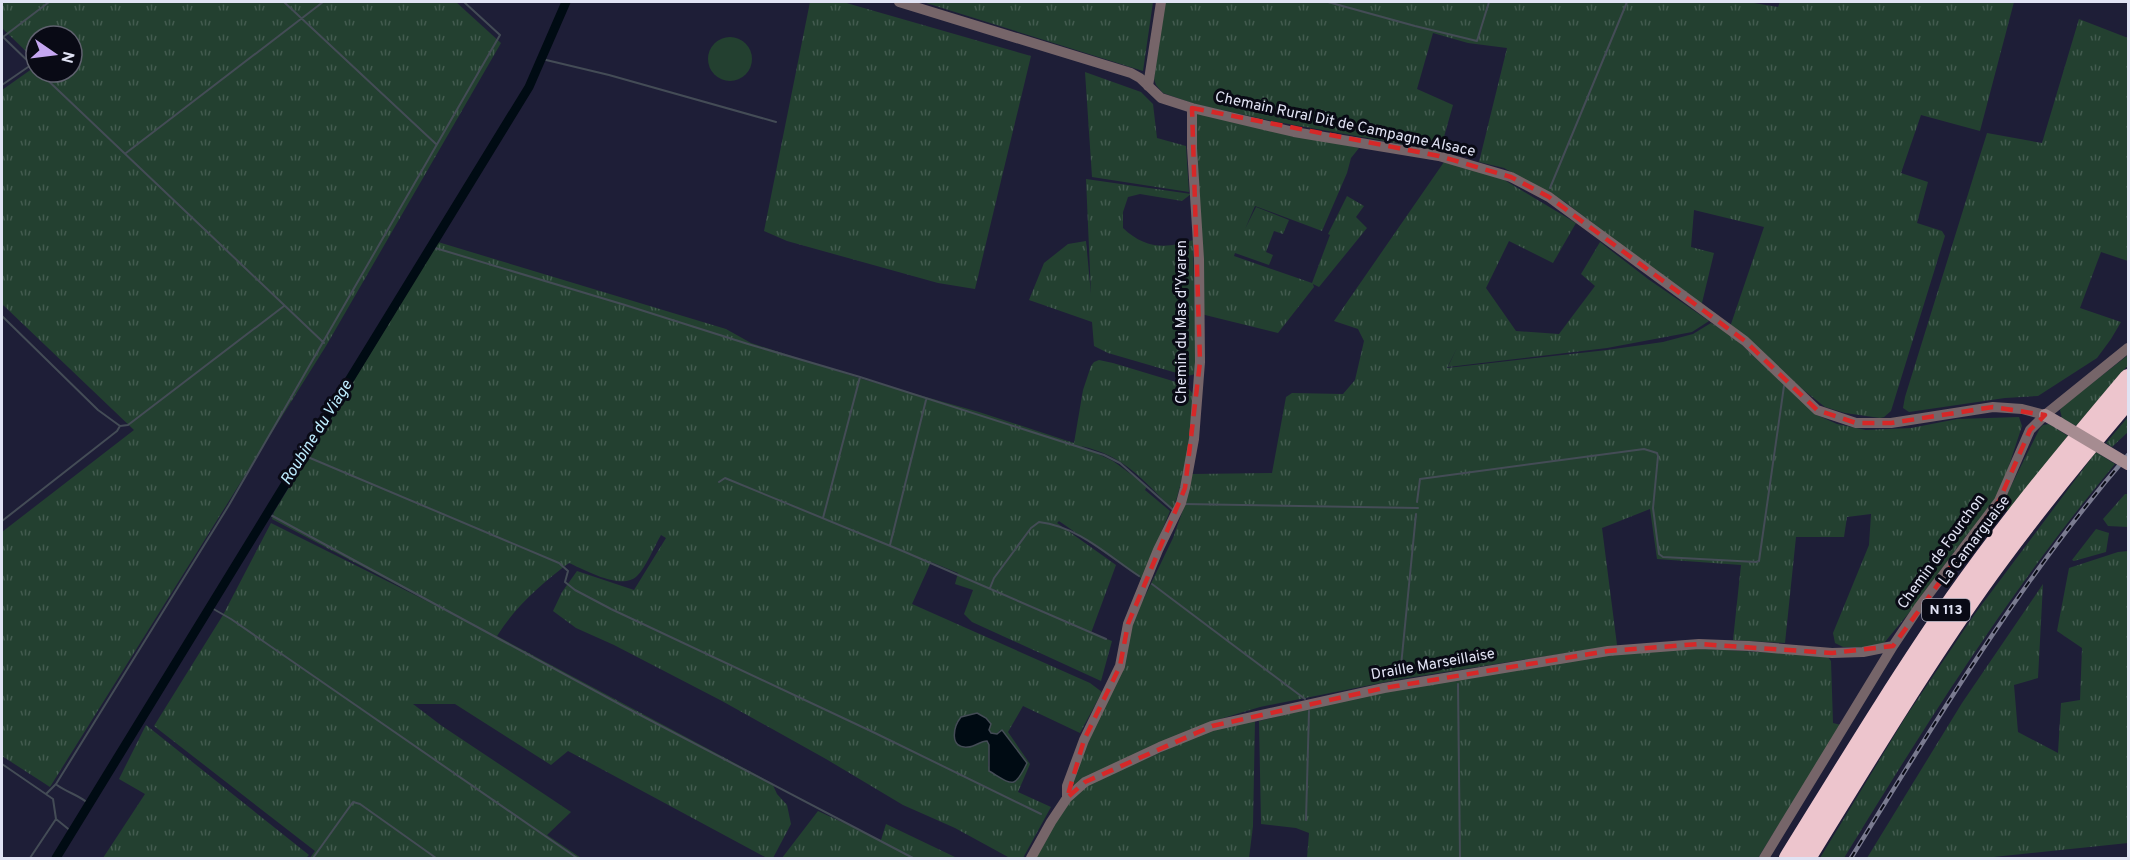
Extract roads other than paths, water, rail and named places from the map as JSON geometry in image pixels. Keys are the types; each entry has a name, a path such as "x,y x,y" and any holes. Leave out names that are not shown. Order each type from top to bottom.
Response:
{"highway":[{"name":"La Camarguaise","path":"1788,858 1893,689 1955,597 2053,466 2128,378"},
{"name":"N 113","path":"1807,858 1924,672 1982,586 2046,500 2128,400"}],"street":[{"name":"Chemain Rural Dit de Campagne Alsace","path":"899,2 1131,73 1140,78 1161,98 1192,108 1294,132 1439,156 1511,177 1558,204 1744,341 1817,410 1856,423 1891,423 1993,407 2022,409 2045,415"},
{"path":"1148,86 1161,2"},
{"name":"Chemin du Mas d'Yvaren","path":"1066,798 1067,786 1084,740 1120,666 1128,624 1158,550 1181,503 1194,439 1200,362 1199,259 1192,148 1192,108"},
{"name":"Chemin de Fourchon","path":"1764,858 1893,646 1919,607 1999,501 2030,430 2045,415 2128,348"},
{"path":"2045,415 2128,465"},
{"name":"Draille Marseillaise","path":"1031,858 1066,798 1085,782 1212,726 1384,688 1608,651 1699,644 1832,653 1893,646"}],"waterway":[{"path":"3,37 49,2"},
{"path":"284,2 436,144"},
{"path":"126,153 323,2"},
{"path":"46,794 56,784 229,505 500,35 464,2"},
{"name":"Roubine du Viage","path":"56,858 529,87 566,2"},
{"path":"1328,2 1477,41 1489,2"},
{"path":"1550,188 1627,2"},
{"path":"2,36 24,57"},
{"path":"542,59 609,75 776,122"},
{"path":"2,85 24,70"},
{"path":"52,84 324,343"},
{"path":"432,247 860,377 1104,455 1120,463 1172,509"},
{"path":"2,521 117,431 120,426 128,425 284,306"},
{"path":"2,316 98,410 120,426"},
{"path":"823,518 860,377"},
{"path":"1417,502 1420,479 1644,449 1657,453 1658,456 1653,508 1659,554 1663,557 1756,562 1759,561 1784,386"},
{"path":"890,545 926,400"},
{"path":"303,455 559,563 568,571 565,582 575,590 611,609 1041,814"},
{"path":"719,482 725,478 905,552 1106,639"},
{"path":"1184,504 1418,508"},
{"path":"267,513 623,706 913,858"},
{"path":"1400,676 1416,514"},
{"path":"990,588 994,578 1031,528 1039,522 1080,536 1139,576"},
{"path":"1152,584 1305,699"},
{"path":"210,607 231,619 577,858"},
{"path":"1458,684 1460,858"},
{"path":"1306,820 1309,711"},
{"path":"2,764 53,799 56,819 72,832"},
{"path":"57,785 89,804"},
{"path":"313,858 353,802 360,804 436,858"},
{"path":"30,858 56,819"}],"railway":[{"path":"1851,858 1948,702 2016,600 2089,502 2128,455"}]}
